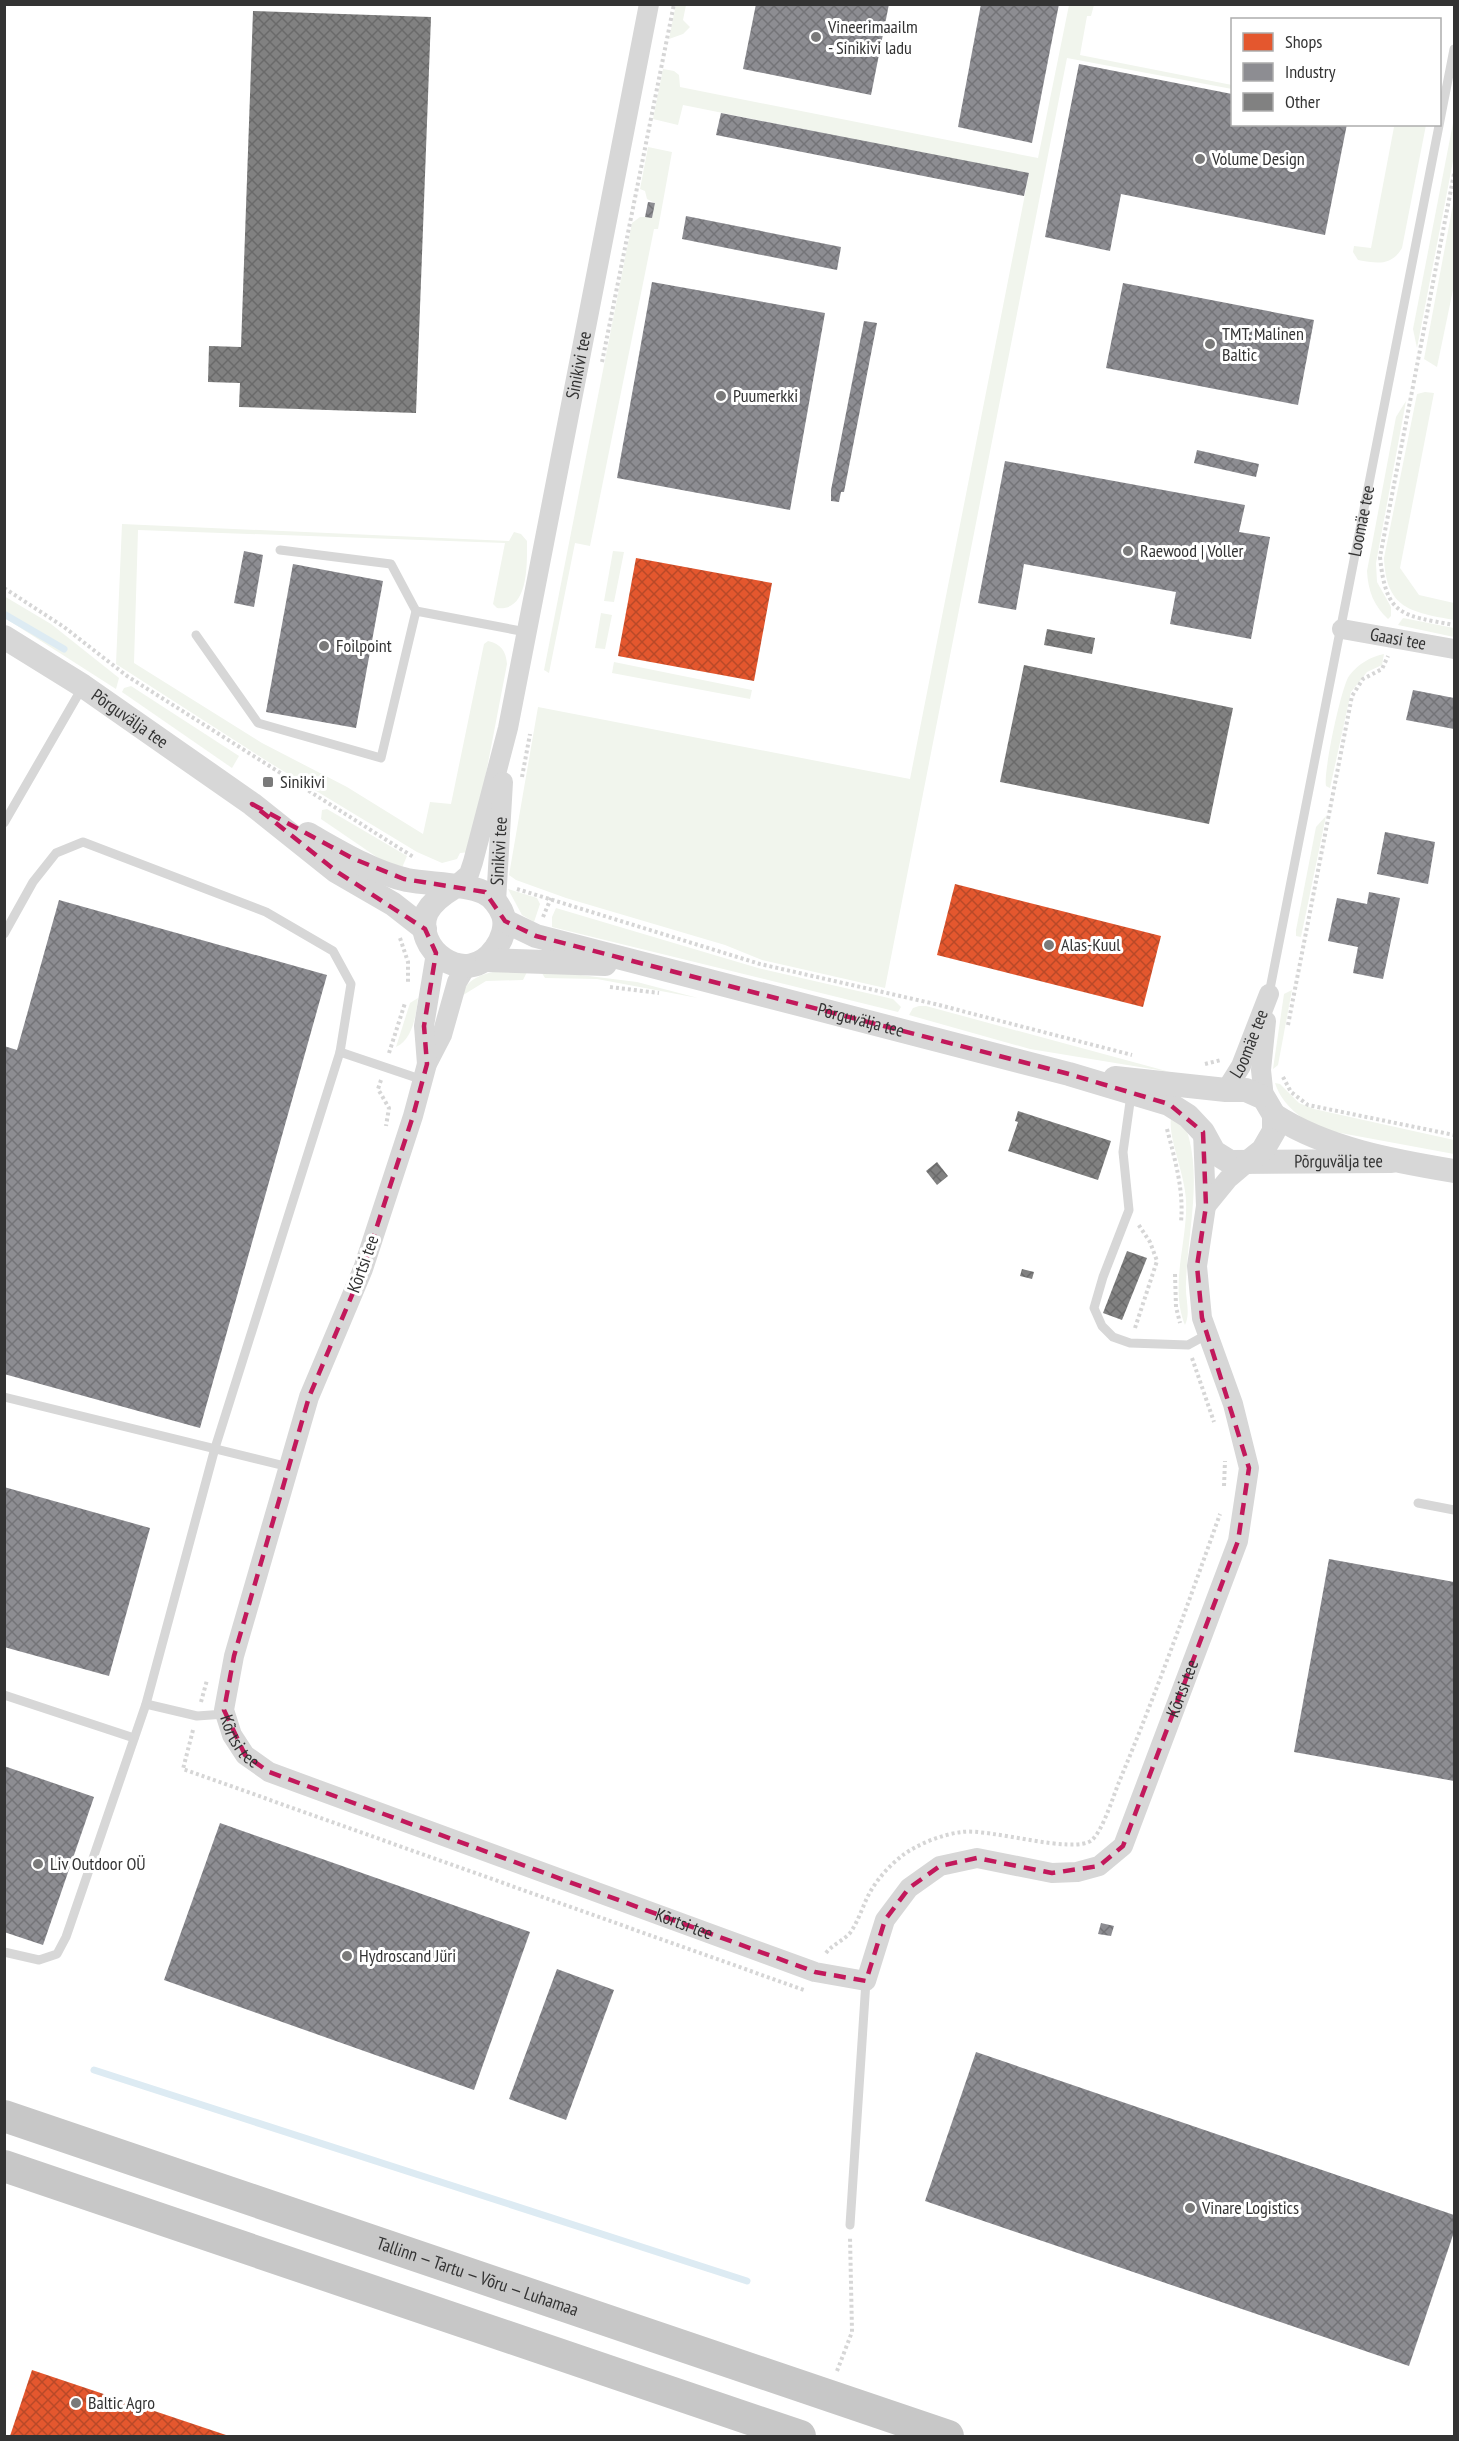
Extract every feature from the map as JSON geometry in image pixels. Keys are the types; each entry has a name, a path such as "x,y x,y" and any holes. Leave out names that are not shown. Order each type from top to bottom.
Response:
{"highway":[{"name":"Tallinn — Tartu — Võru — Luhamaa","path":"4,2116 948,2436"},
{"path":"4,2166 800,2436"}],"street":[{"name":"Sinikivi tee","path":"453,888 469,874 508,728 649,4"},
{"name":"Gaasi tee","path":"1342,629 1455,650"},
{"name":"Põrguvälja tee","path":"4,637 83,686 252,804 336,871 393,904 425,929"},
{"name":"Sinikivi tee","path":"501,912 497,862 508,728"},
{"name":"Põrguvälja tee","path":"252,804 354,859 404,879 453,888"},
{"path":"468,887 485,892 501,912 500,943 477,964 448,963 436,953 425,929 426,913 437,899 453,888 468,887"},
{"name":"Põrguvälja tee","path":"501,912 536,936 1069,1074 1131,1093 1174,1085"},
{"name":"Kõrtsi tee","path":"425,1072 423,1026 436,953"},
{"name":"Põrguvälja tee","path":"477,964 654,967"},
{"name":"Kõrtsi tee","path":"477,964 457,982 442,1035 425,1072 363,1269 309,1397 234,1656 225,1714 232,1735 245,1755 269,1772 814,1972 866,1982 885,1920 909,1888 940,1866 977,1858 1052,1873 1077,1872 1099,1866 1123,1846 1238,1541 1249,1468 1233,1404 1202,1318 1197,1266 1206,1206 1203,1132"},
{"name":"Loomäe tee","path":"1226,1090 1241,1066 1269,994"},
{"name":"Loomäe tee","path":"1269,994 1261,1070 1269,1107"},
{"name":"Põrguvälja tee","path":"1069,1074 1226,1090"},
{"name":"Põrguvälja tee","path":"1174,1085 1188,1116 1203,1132"},
{"path":"1206,1206 1228,1179 1248,1162 1263,1149 1275,1131 1269,1107 1246,1090 1226,1090 1212,1101 1203,1132 1214,1152 1230,1162 1248,1162"},
{"name":"Põrguvälja tee","path":"1269,1107 1294,1128 1391,1161"},
{"name":"Põrguvälja tee","path":"1248,1162 1391,1161 1455,1171"}],"lane":[{"name":"Loomäe tee","path":"1441,121 1455,49"},
{"name":"Loomäe tee","path":"1269,994 1440,126"},
{"path":"196,635 258,723 381,758 416,611 391,564 280,550"},
{"path":"416,611 526,632"},
{"path":"4,823 83,686"},
{"path":"4,934 33,882 56,853 83,842 266,912 333,951 351,984 340,1052 214,1448 146,1704 66,1937 57,1954 39,1960 4,1952"},
{"path":"340,1052 384,1069 425,1072"},
{"path":"1131,1093 1123,1152 1129,1210 1103,1277 1094,1308 1101,1326 1113,1337 1130,1343 1188,1345 1208,1334"},
{"path":"4,1396 289,1467"},
{"path":"1418,1503 1455,1510"},
{"path":"4,1695 134,1738"},
{"path":"146,1704 197,1716 225,1714"},
{"name":"Kõrtsi tee","path":"850,2224 866,1982"}],"path":[{"path":"602,366 674,4"},
{"path":"1455,174 1380,557 1382,584 1398,611 1416,618 1455,625"},
{"path":"4,588 64,627 127,676 424,862"},
{"path":"1286,1035 1352,696 1364,679 1387,664 1398,611"},
{"path":"521,782 531,724"},
{"path":"404,879 414,857"},
{"path":"497,862 507,864 507,879 517,889 760,964 935,1004 1144,1058"},
{"path":"386,1128 389,1108 378,1089 409,992 408,962 399,936 387,916 393,904"},
{"path":"603,987 637,989 671,996"},
{"path":"1180,1227 1183,1205 1178,1169 1164,1121 1174,1085 1187,1070 1223,1059 1241,1066"},
{"path":"1282,1066 1282,1076 1291,1092 1308,1105 1455,1135"},
{"path":"1129,1210 1150,1242 1157,1261 1130,1343"},
{"path":"1175,1271 1176,1307 1218,1432"},
{"path":"1223,1494 1225,1450"},
{"path":"209,1671 183,1769 798,1990 807,1990 812,1985 814,1972 832,1945 851,1931 869,1894 884,1872 905,1854 932,1840 962,1832 984,1832 1052,1843 1081,1845 1092,1840 1136,1741 1223,1505"},
{"path":"828,2396 852,2331 850,2224"}],"highlighted area":[{"path":"252,804 354,859 404,879 485,892 505,921 536,936 1069,1074 1169,1104 1203,1132 1206,1206 1197,1266 1202,1318 1249,1468 1238,1541 1123,1846 1099,1866 1052,1873 977,1858 940,1866 909,1888 885,1920 866,1981 815,1972 269,1772 245,1755 224,1710 234,1656 309,1397 363,1269 413,1116 427,1064 424,1026 436,953 425,929 336,871"}],"shaded area":[{"path":"676,4 686,5 683,20 690,27 683,34 669,39"},
{"path":"1069,5 1094,5 1091,16 1087,16 1080,55 1231,85 1231,89 1067,58 885,988 762,960 725,945 566,898 516,880 509,875 538,707 910,779 1029,174 683,105 678,125 653,119 663,69 674,71 679,75 680,87 1038,158"},
{"path":"1454,118 1454,156 1417,348 1413,329"},
{"path":"1388,126 1426,126 1402,248 1388,261 1377,263 1358,260 1353,252 1354,246 1371,248 1394,127"},
{"path":"648,147 672,152 658,229 654,229 590,546 575,543 549,673 544,670 632,223 640,217 652,217 655,203 647,199 645,191 640,189"},
{"path":"1454,199 1454,285 1437,367 1424,359"},
{"path":"1434,393 1400,568 1419,595 1454,603 1454,620 1425,614 1404,605 1390,588 1386,575 1384,558 1417,394"},
{"path":"1406,401 1376,563 1377,582 1391,607 1391,616 1388,619 1373,598 1367,571 1396,417"},
{"path":"122,524 509,541 514,532 521,534 527,541 527,562 521,595 507,607 497,608 493,604 505,543 138,530 134,663 262,743 347,787 423,834 430,802 451,804 484,644 488,641 499,646 504,652 507,664 471,852 460,853 457,859 442,863 417,852 270,763 116,664"},
{"path":"613,551 624,552 614,602 604,601"},
{"path":"4,596 51,624 119,678 116,689 5,618"},
{"path":"601,613 612,615 605,649 595,648"},
{"path":"1403,618 1454,628 1454,637 1398,625"},
{"path":"1384,654 1382,665 1367,672 1351,692 1330,788 1326,786 1327,765 1337,713 1349,676 1369,659"},
{"path":"614,662 752,690 750,699 612,673"},
{"path":"131,686 239,756 232,768 122,692 124,688"},
{"path":"327,809 407,856 401,870 387,864 321,819 322,810"},
{"path":"1326,816 1301,937 1296,936 1316,827"},
{"path":"508,889 537,898 540,904 534,922 522,915"},
{"path":"556,908 758,968 893,999 901,1007 898,1012 552,927 552,917"},
{"path":"529,968 523,980 486,981 460,997 471,981 480,976 499,971"},
{"path":"540,970 637,982 698,998 597,979 545,978"},
{"path":"1292,990 1278,1065 1273,1069 1284,994"},
{"path":"418,998 415,1019 410,1032 396,1047 410,1003"},
{"path":"919,1006 1170,1072 1030,1049 909,1015 913,1008"},
{"path":"1275,1083 1280,1084 1299,1103 1314,1109 1454,1140 1454,1154 1319,1129 1287,1104"},
{"path":"1171,1118 1188,1134 1194,1174 1186,1284 1188,1316 1185,1325 1179,1295 1179,1279 1186,1200 1172,1136"}],"building: Shops":[{"path":"636,558 772,583 754,681 618,656"},
{"name":"Alas-Kuul","path":"955,884 1161,936 1143,1007 937,955"},
{"name":"Baltic Agro","path":"32,2370 229,2436 10,2436"}],"building: Industry":[{"name":"Vineerimaailm - Sinikivi ladu","path":"756,4 889,4 871,95 743,69"},
{"path":"981,4 1059,4 1032,143 958,127"},
{"name":"Volume Design","path":"1079,64 1231,94 1231,126 1347,126 1325,235 1121,194 1110,251 1045,237"},
{"path":"721,113 1029,173 1024,196 716,135"},
{"path":"648,202 655,203 652,218 645,217"},
{"path":"686,216 841,247 837,270 682,239"},
{"name":"Puumerkki","path":"652,282 825,313 790,510 617,478"},
{"name":"TMT. Malinen Baltic","path":"1123,283 1314,320 1298,405 1106,368"},
{"path":"864,321 877,323 844,492 841,492 839,502 831,501 831,490"},
{"path":"1197,450 1259,464 1256,477 1194,463"},
{"name":"Raewood | Voller","path":"1005,461 1245,505 1239,532 1270,537 1251,639 1170,624 1176,592 1024,564 1016,610 978,603"},
{"path":"244,551 263,555 254,607 234,603"},
{"name":"Foilpoint","path":"293,564 383,581 356,728 266,712"},
{"path":"1413,690 1454,698 1454,729 1406,720"},
{"path":"1385,832 1435,842 1428,884 1377,874"},
{"path":"1369,892 1400,898 1383,979 1353,973 1358,947 1328,941 1337,898 1367,904"},
{"path":"59,900 327,975 200,1428 4,1374 4,1046 17,1050"},
{"path":"4,1487 150,1528 109,1676 4,1647"},
{"path":"1329,1559 1454,1582 1454,1781 1294,1752"},
{"name":"Liv Outdoor OÜ","path":"4,1766 94,1797 43,1945 4,1932"},
{"name":"Hydroscand Jüri","path":"220,1823 530,1932 474,2090 164,1980"},
{"path":"1101,1923 1114,1926 1111,1936 1098,1934"},
{"path":"557,1969 614,1990 566,2120 509,2099"},
{"name":"Vinare Logistics","path":"976,2052 1454,2215 1454,2232 1409,2366 925,2201"}],"building: Other":[{"path":"253,11 431,17 416,413 239,407 240,383 208,382 209,346 241,347"},
{"path":"1047,629 1095,638 1092,654 1044,645"},
{"path":"1024,665 1233,708 1209,824 1000,782"},
{"path":"1018,1111 1111,1141 1098,1180 1008,1151 1018,1122 1015,1121"},
{"path":"937,1162 948,1176 937,1185 926,1171"},
{"path":"1127,1251 1147,1258 1122,1320 1103,1313"},
{"path":"1022,1269 1034,1272 1032,1279 1020,1276"}],"waterway":[{"path":"4,614 64,649"},
{"path":"94,2070 747,2281"}],"place":[{"name":"Vineerimaailm - Sinikivi ladu","path":"816,37"},
{"name":"Volume Design","path":"1200,159"},
{"name":"TMT. Malinen Baltic","path":"1210,344"},
{"name":"Puumerkki","path":"721,396"},
{"name":"Raewood | Voller","path":"1128,551"},
{"name":"Foilpoint","path":"324,646"},
{"name":"Sinikivi","path":"268,782"},
{"name":"Alas-Kuul","path":"1049,945"},
{"name":"Liv Outdoor OÜ","path":"38,1864"},
{"name":"Hydroscand Jüri","path":"347,1956"},
{"name":"Vinare Logistics","path":"1190,2208"},
{"name":"Baltic Agro","path":"76,2403"}]}
